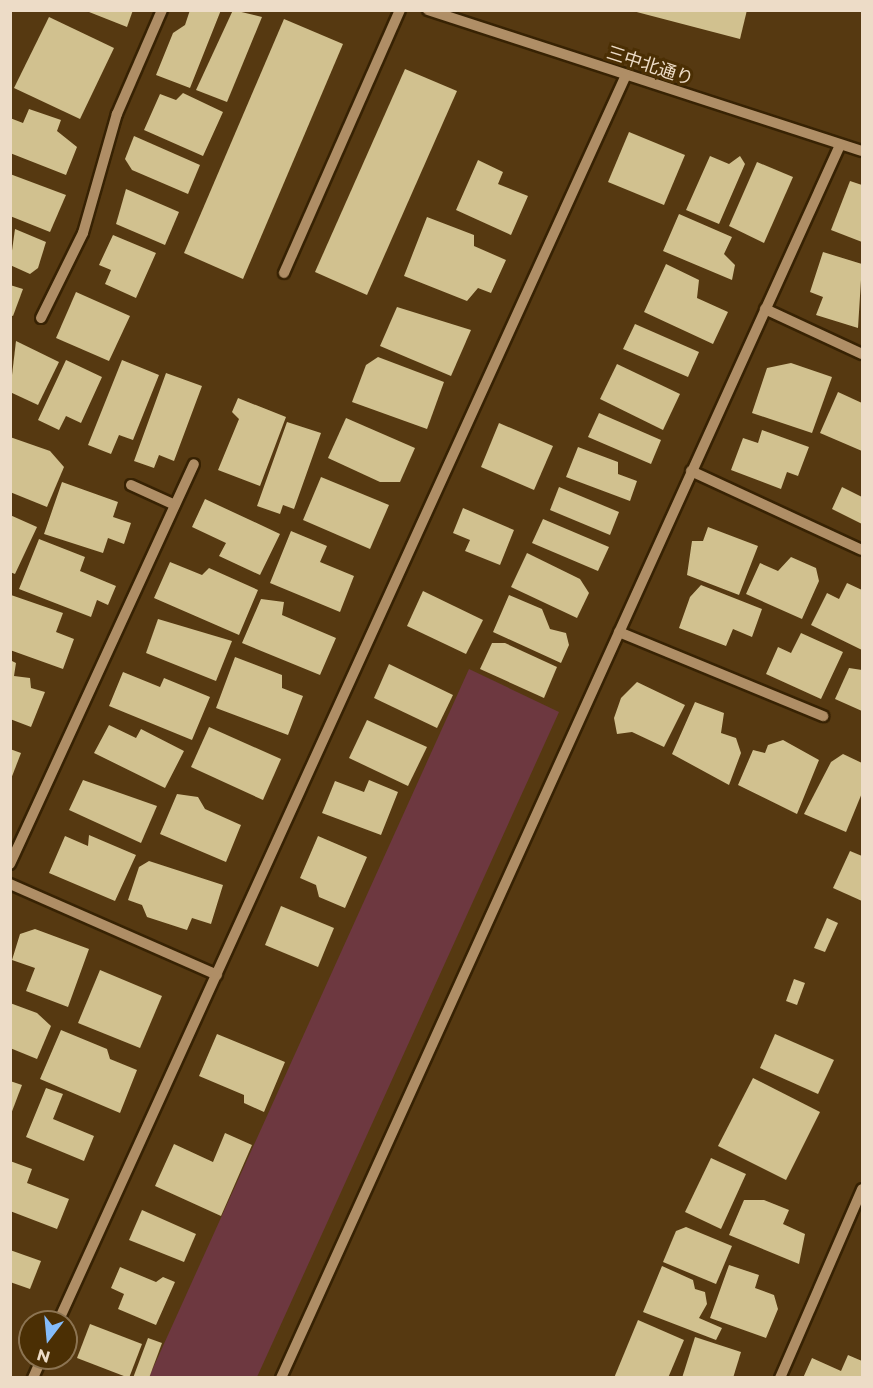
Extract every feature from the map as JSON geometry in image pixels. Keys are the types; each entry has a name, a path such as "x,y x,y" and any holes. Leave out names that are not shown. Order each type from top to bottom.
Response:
{"street":[{"path":"41,318 83,233 117,114 162,10"},
{"path":"284,273 400,10"},
{"name":"三中北通り","path":"428,10 862,152"},
{"path":"63,1310 626,75"},
{"path":"281,1377 840,145"},
{"path":"765,309 862,354"},
{"path":"10,864 194,464"},
{"path":"691,471 862,550"},
{"path":"131,485 175,505"},
{"path":"619,632 823,716"},
{"path":"10,884 217,975"},
{"path":"780,1377 862,1189"}],"shaded area":[{"path":"469,669 559,712 257,1377 149,1377"}],"building":[{"path":"84,10 133,10 127,27"},
{"path":"190,10 221,10 190,88 156,75 173,33 185,25"},
{"path":"233,10 262,17 227,102 196,90"},
{"path":"629,10 747,10 740,39"},
{"path":"49,17 114,48 80,119 14,88"},
{"path":"284,19 343,44 243,279 184,253"},
{"path":"405,69 457,91 367,295 315,272"},
{"path":"183,93 223,112 203,156 144,130 160,94 176,100"},
{"path":"29,109 61,120 57,131 77,147 66,175 10,153 10,118 23,123"},
{"path":"629,132 685,155 664,205 608,182"},
{"path":"134,136 200,165 188,194 132,170 125,159"},
{"path":"710,156 729,164 740,156 745,164 719,224 686,210"},
{"path":"478,160 503,172 498,184 528,196 511,235 456,210"},
{"path":"757,162 793,177 764,243 729,226"},
{"path":"10,174 66,195 50,232 10,216"},
{"path":"850,181 862,185 862,242 831,230"},
{"path":"126,189 179,212 165,245 116,224"},
{"path":"679,214 732,237 724,254 735,265 732,280 663,251"},
{"path":"427,217 474,235 474,246 506,260 491,293 478,288 467,301 404,276"},
{"path":"15,229 46,242 38,268 30,274 10,265"},
{"path":"113,235 156,253 136,298 105,284 111,270 99,265"},
{"path":"823,252 862,264 858,328 816,315 823,297 810,292"},
{"path":"666,264 699,280 697,298 728,312 713,344 644,312"},
{"path":"10,285 23,289 13,316 10,315"},
{"path":"76,292 130,316 109,361 56,338"},
{"path":"397,307 471,330 451,376 380,346"},
{"path":"635,324 699,352 688,377 623,349"},
{"path":"16,341 59,362 38,405 10,392"},
{"path":"378,357 444,382 427,429 352,402 366,365"},
{"path":"66,360 102,377 81,423 66,416 59,430 38,420"},
{"path":"122,360 159,375 133,440 119,435 111,454 88,445"},
{"path":"791,363 832,377 812,433 752,413 767,368"},
{"path":"617,364 680,394 663,430 600,399"},
{"path":"166,373 202,386 174,461 159,455 154,468 134,461"},
{"path":"838,392 862,403 862,451 820,433"},
{"path":"238,398 286,417 260,486 218,470 239,419 232,412"},
{"path":"599,413 661,440 651,464 588,437"},
{"path":"346,418 415,448 400,482 380,482 328,458"},
{"path":"287,422 321,433 294,509 283,505 280,514 257,506"},
{"path":"499,423 553,446 534,490 481,467"},
{"path":"762,430 809,447 798,476 787,472 781,489 731,470 743,438 758,443"},
{"path":"10,437 50,451 64,467 47,507 10,492"},
{"path":"578,447 618,462 618,474 637,481 630,501 566,477"},
{"path":"321,477 389,505 370,549 303,520"},
{"path":"62,482 118,502 113,517 131,523 124,544 108,538 103,553 44,534"},
{"path":"559,487 619,512 610,535 550,510"},
{"path":"842,487 862,497 862,524 832,509"},
{"path":"205,499 280,534 260,575 219,556 226,543 192,527"},
{"path":"463,508 514,530 500,565 465,551 470,540 453,533"},
{"path":"10,515 37,527 15,574 10,572"},
{"path":"543,519 609,547 598,571 532,543"},
{"path":"708,527 758,546 739,595 687,575 692,541 703,541"},
{"path":"291,531 327,546 320,562 354,576 340,612 270,583"},
{"path":"39,539 85,557 80,571 116,586 108,605 97,600 91,617 19,589"},
{"path":"527,553 580,579 589,593 577,618 511,587"},
{"path":"791,557 816,568 819,581 802,619 746,594 760,563 778,571"},
{"path":"170,562 202,575 209,568 258,590 239,635 154,598"},
{"path":"847,583 862,590 862,650 811,625 827,593 839,599"},
{"path":"701,585 762,609 752,637 733,629 726,646 679,628 690,597"},
{"path":"423,591 483,620 466,654 407,626"},
{"path":"11,595 63,613 56,632 74,639 63,669 10,650"},
{"path":"509,595 542,609 550,629 566,633 569,645 561,663 493,632"},
{"path":"261,599 284,602 282,615 336,638 320,675 242,643"},
{"path":"158,619 232,641 216,681 146,653"},
{"path":"801,633 843,652 821,699 766,674 778,647 791,653"},
{"path":"492,643 505,643 557,667 544,698 480,669"},
{"path":"235,657 282,675 282,688 303,696 288,735 216,708"},
{"path":"10,660 16,663 14,676 30,678 31,688 45,692 31,727 10,719"},
{"path":"389,664 453,695 437,728 374,698"},
{"path":"849,668 862,670 862,711 835,699"},
{"path":"123,672 160,687 164,678 210,697 192,740 109,706"},
{"path":"637,682 685,705 664,747 632,732 617,734 614,718 621,698"},
{"path":"695,702 724,713 721,733 736,738 741,753 729,785 672,754"},
{"path":"367,720 427,747 408,786 349,758"},
{"path":"109,725 136,738 141,729 184,751 165,788 94,753"},
{"path":"209,727 281,759 263,800 191,767"},
{"path":"783,740 819,760 797,814 738,785 753,750 765,753 768,745"},
{"path":"10,749 21,753 11,779 10,779"},
{"path":"843,754 862,763 862,793 846,832 804,814 831,762"},
{"path":"83,780 157,806 141,843 69,810"},
{"path":"369,780 398,792 381,835 322,813 335,781 364,792"},
{"path":"177,794 198,797 205,809 241,825 226,862 160,834"},
{"path":"89,835 136,855 115,901 49,873 65,836 88,846"},
{"path":"318,836 367,857 345,908 319,897 316,885 300,878"},
{"path":"850,851 862,856 862,901 833,888"},
{"path":"149,861 223,885 211,924 192,918 187,930 147,917 142,905 128,900 139,867"},
{"path":"281,906 334,928 318,967 265,945"},
{"path":"827,918 838,923 825,952 814,948"},
{"path":"35,929 89,949 68,1007 26,991 35,968 12,960 20,934"},
{"path":"100,970 162,996 140,1048 78,1023"},
{"path":"794,979 805,983 797,1005 786,1001"},
{"path":"10,1003 37,1013 51,1026 37,1059 10,1048"},
{"path":"61,1030 107,1049 110,1059 137,1070 120,1113 40,1079"},
{"path":"217,1034 285,1062 264,1112 244,1103 244,1095 199,1076"},
{"path":"775,1034 834,1060 818,1094 760,1068"},
{"path":"753,1078 820,1112 786,1180 718,1146"},
{"path":"10,1081 22,1085 11,1114 10,1114"},
{"path":"46,1088 63,1094 53,1119 94,1136 84,1161 26,1137"},
{"path":"225,1133 252,1145 221,1216 155,1186 174,1144 213,1162"},
{"path":"711,1158 746,1174 721,1229 685,1212"},
{"path":"10,1161 32,1169 27,1183 69,1199 57,1229 10,1211"},
{"path":"744,1200 764,1200 789,1210 783,1224 805,1234 799,1264 729,1235"},
{"path":"142,1210 196,1234 184,1262 129,1240"},
{"path":"686,1227 732,1246 716,1284 663,1262 676,1231"},
{"path":"10,1250 41,1261 30,1289 10,1282"},
{"path":"729,1265 759,1275 755,1288 774,1295 778,1309 766,1338 710,1318"},
{"path":"662,1266 693,1280 695,1289 705,1292 707,1304 699,1318 722,1328 716,1340 643,1312"},
{"path":"120,1267 156,1282 163,1277 175,1282 156,1325 118,1309 124,1294 111,1288"},
{"path":"638,1320 684,1340 668,1378 614,1378"},
{"path":"90,1324 142,1344 129,1378 78,1358"},
{"path":"695,1337 741,1352 733,1378 682,1378"},
{"path":"148,1338 162,1343 149,1378 133,1378"},
{"path":"848,1355 862,1361 862,1378 803,1378 812,1358 841,1371"}]}
